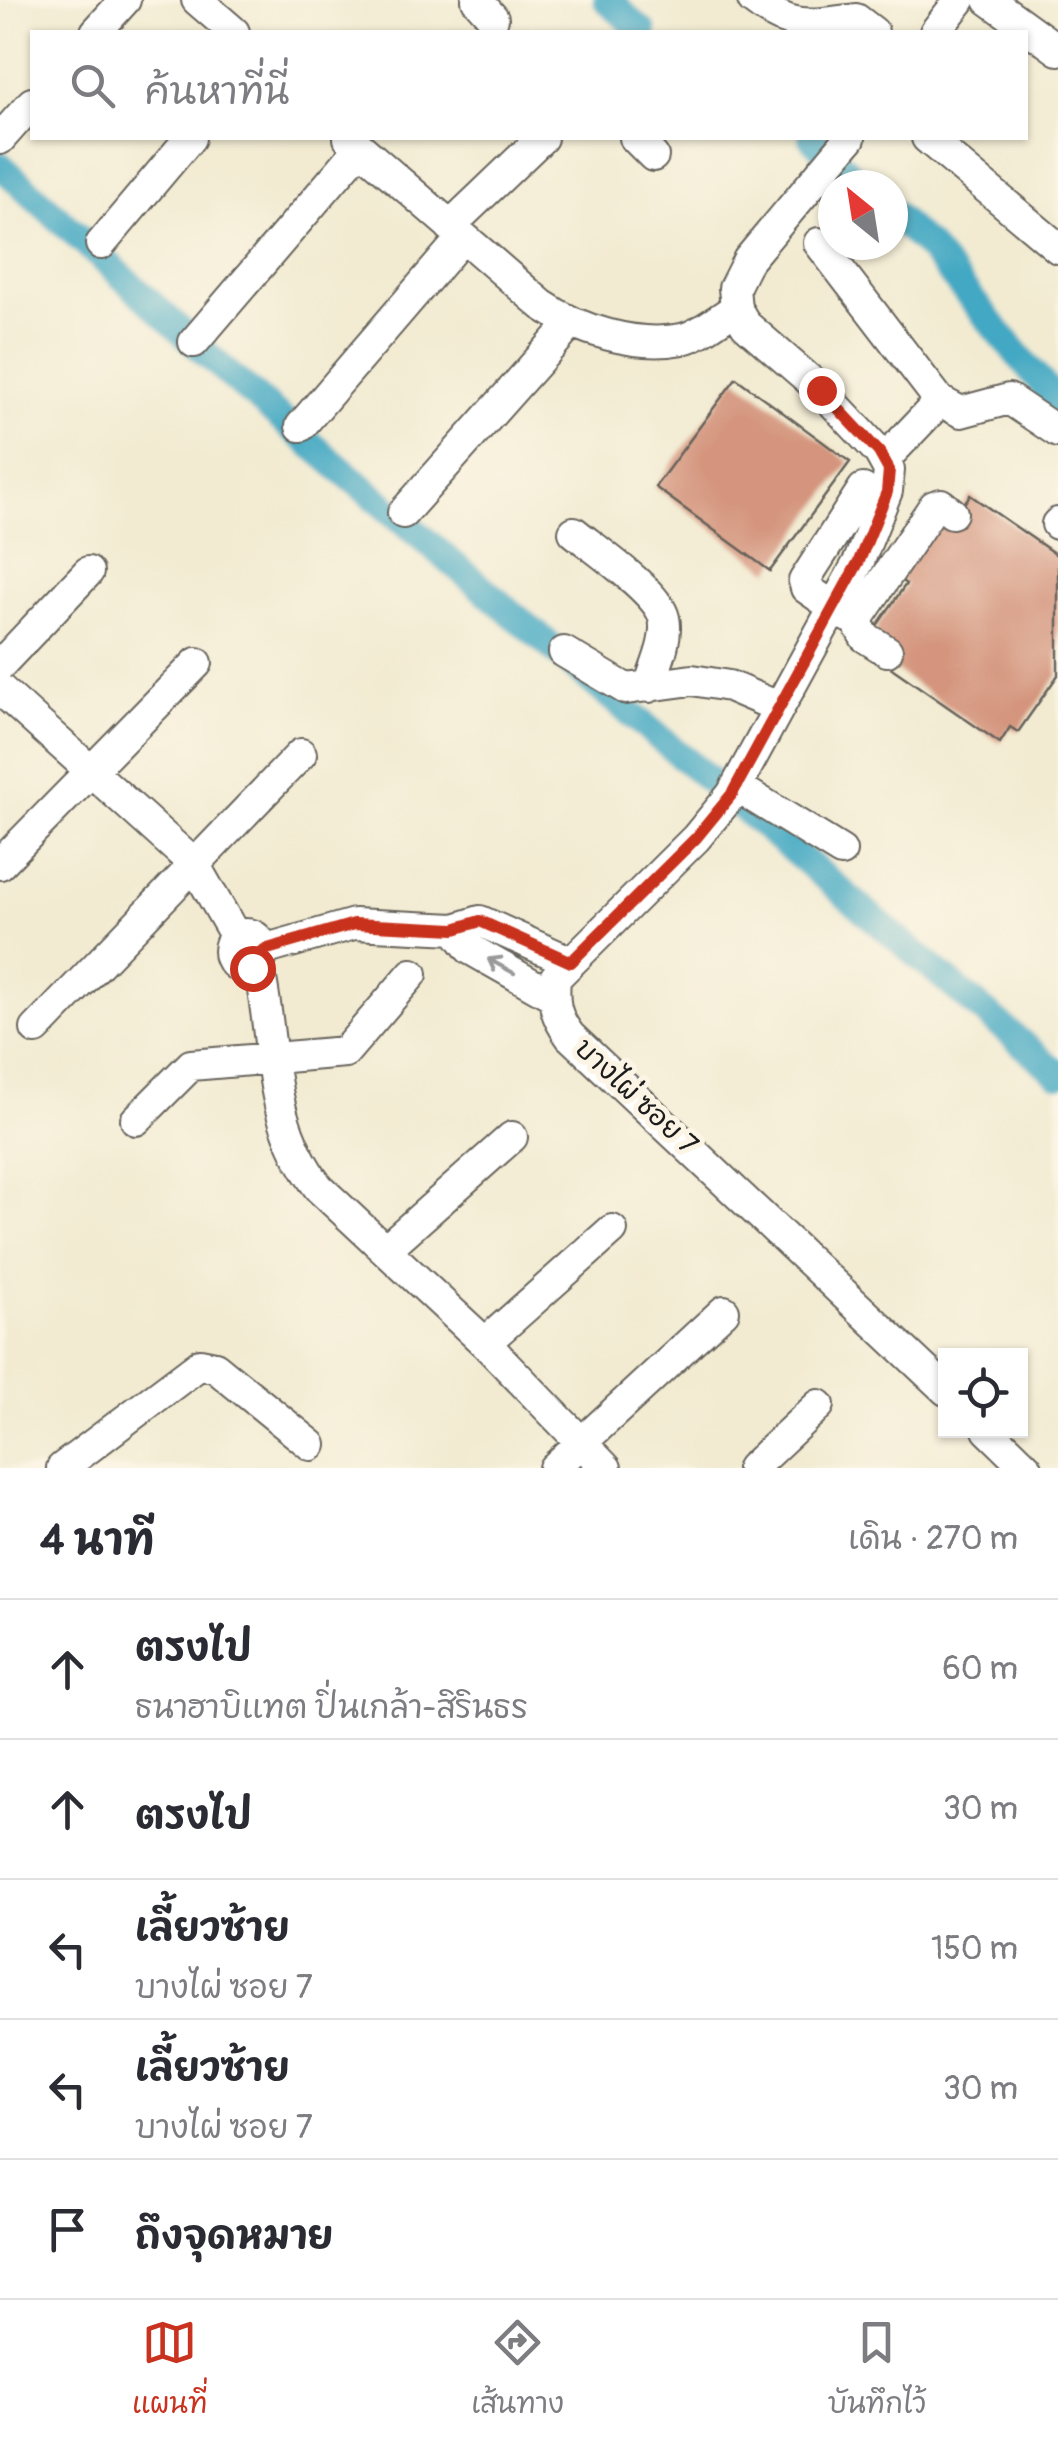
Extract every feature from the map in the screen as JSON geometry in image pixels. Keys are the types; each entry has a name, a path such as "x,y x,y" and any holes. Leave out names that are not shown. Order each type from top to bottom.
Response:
{"street":[{"path":"98,30 125,0"},
{"path":"753,0 778,20 856,19 871,30"},
{"path":"937,30 960,0"},
{"path":"989,0 1058,50"},
{"path":"0,139 30,105"},
{"path":"101,244 188,140"},
{"path":"301,426 456,231 540,140"},
{"path":"929,140 1058,248"},
{"path":"194,342 355,143 570,325 629,337 684,339 736,308"},
{"path":"843,145 748,260 734,288 736,308 746,324 821,390 889,470 887,492 859,561 844,615"},
{"path":"832,260 940,401 961,412 1010,399 1058,432"},
{"path":"403,513 570,325"},
{"path":"884,460 940,401"},
{"path":"863,489 804,581 806,588 888,651"},
{"path":"455,929 470,949 554,996 555,978 730,797 778,707 844,615 934,506 941,504 952,513"},
{"path":"574,532 652,598 664,616 664,633 649,687"},
{"path":"0,665 88,572"},
{"path":"564,652 626,688 692,680 729,686 778,707"},
{"path":"0,864 89,768 198,663"},
{"path":"0,689 194,864 252,950 271,1021 276,1102 296,1158 320,1188 485,1343 606,1468"},
{"path":"36,1029 301,754"},
{"path":"730,797 841,851"},
{"path":"252,950 354,924 455,929 480,921 571,962"},
{"path":"136,1120 192,1065 345,1052 412,974"},
{"name":"บางไผ่ ซอย 7","path":"554,996 556,1016 570,1036 938,1382"},
{"path":"387,1248 512,1137"},
{"path":"485,1343 612,1230"},
{"path":"554,1468 724,1311"},
{"path":"62,1468 200,1364 215,1368 311,1445"},
{"path":"752,1468 818,1405"},
{"path":"996,1438 1027,1468"}],"building":[{"path":"736,378 850,462 770,571 655,487"},
{"path":"970,495 1058,556 1058,675 1018,732 1010,727 1000,743 883,662 876,627 906,584 898,578 942,516 951,522"}],"waterway":[{"path":"607,0 641,30"},
{"path":"814,140 846,170"},
{"path":"0,165 234,379 1058,1074"},
{"path":"908,228 929,248 1058,403"}],"route":[{"path":"252,968 264,950 354,924 455,929 480,921 571,962 618,911 696,838 749,766 859,561 887,492 889,470 879,452 821,390"}]}
